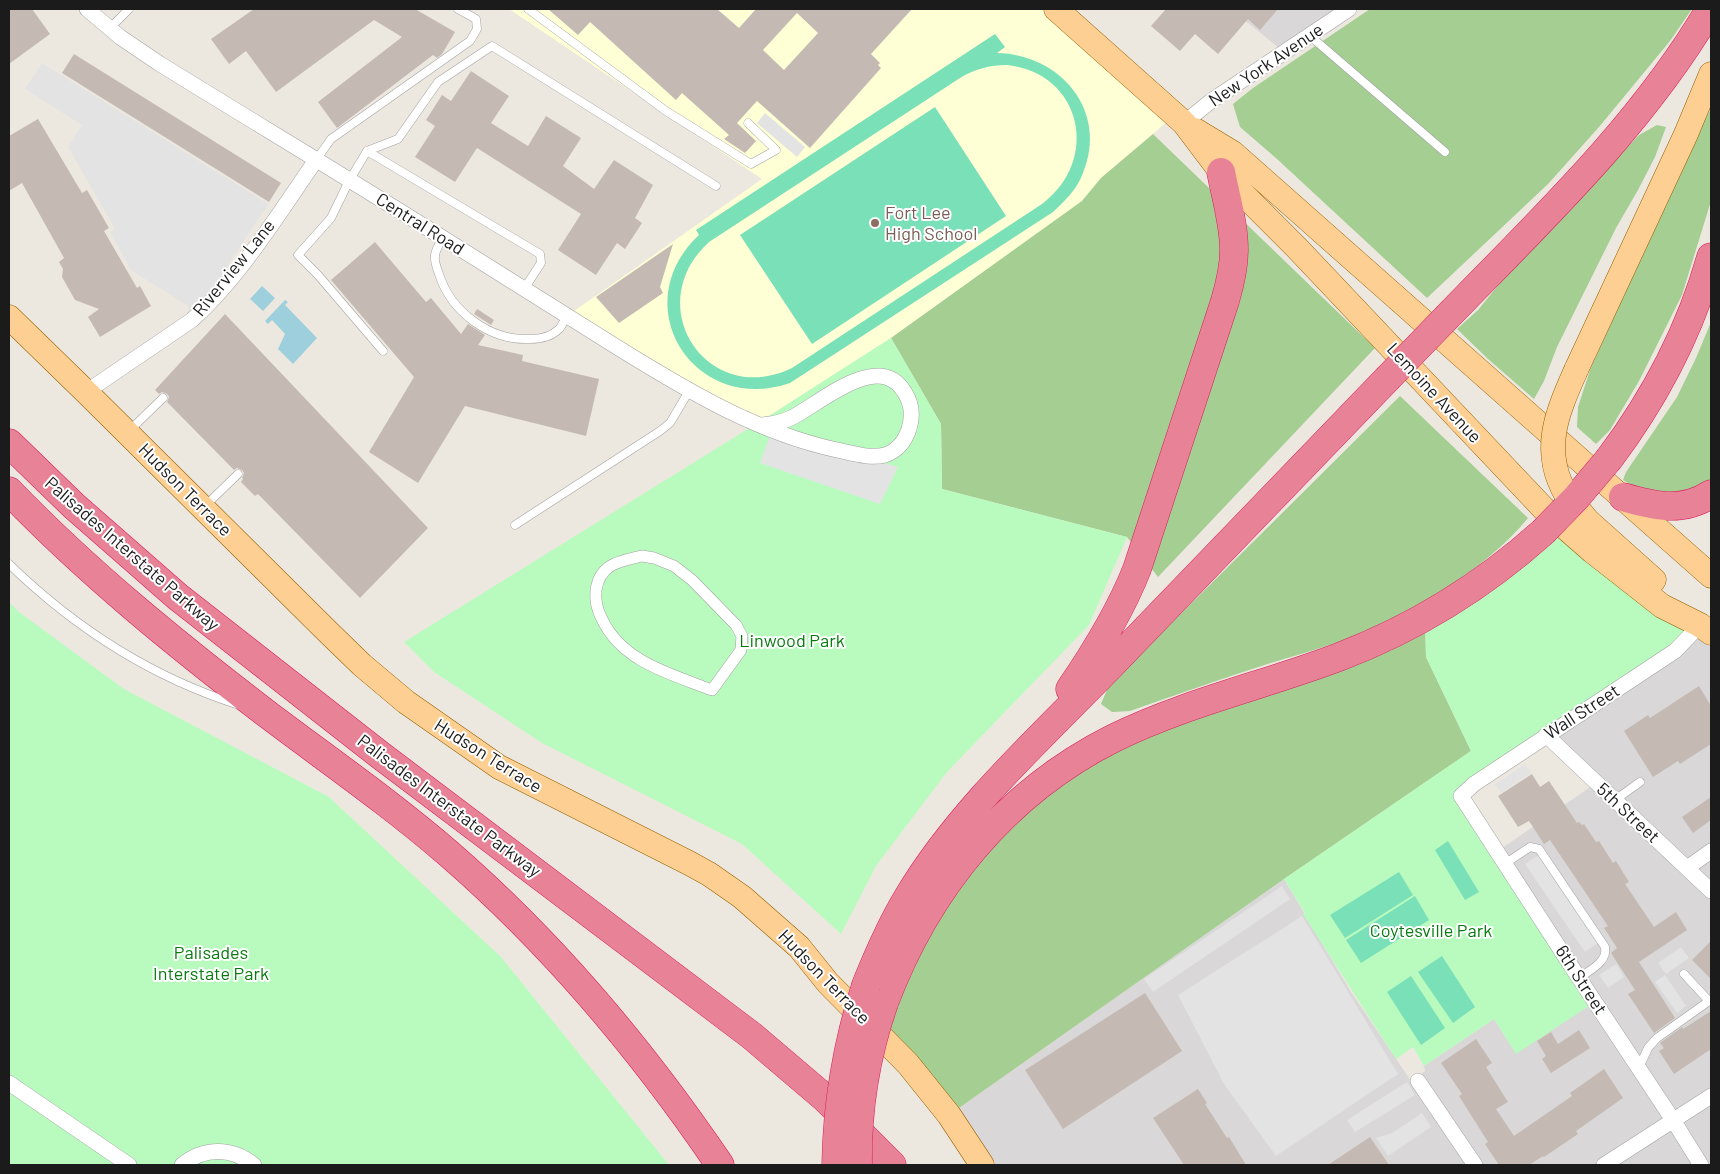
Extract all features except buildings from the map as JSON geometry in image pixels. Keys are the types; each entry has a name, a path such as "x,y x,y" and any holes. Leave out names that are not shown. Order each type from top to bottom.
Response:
{"highway":[{"path":"858,1165 859,1131 865,1076 873,1037 875,994 893,924 925,870 961,823 1030,749 1568,191 1628,125 1682,54 1710,9"},
{"path":"1030,749 1103,639 1124,600 1137,569 1231,281 1234,239 1221,172"},
{"path":"836,1165 843,1078 855,1022 908,947 946,882 971,851 1000,820 1061,769 1098,746 1151,722 1341,656 1394,633 1442,607 1511,560 1543,532 1576,498 1609,459 1650,399 1683,336 1696,304 1711,257"},
{"path":"1683,336 1711,294"},
{"name":"Palisades Interstate Parkway","path":"9,443 74,506 178,598 380,755 752,1036 826,1099 892,1165"},
{"name":"Palisades Interstate Parkway","path":"9,491 66,547 128,602 268,715 419,829 522,922 618,1028 671,1095 720,1165"},
{"path":"1623,497 1659,506 1675,507 1690,504 1711,494"}],"main road":[{"name":"Lemoine Avenue","path":"1056,9 1184,123 1233,153 1711,576"},
{"path":"1706,629 1670,594 1588,521 1567,496 1556,472 1552,442 1557,415 1576,370 1682,142 1711,74"},
{"name":"Lemoine Avenue","path":"1184,123 1221,172 1297,248 1544,509 1592,551 1662,606 1706,629"},
{"name":"Hudson Terrace","path":"9,317 128,432 362,665 406,702 440,728 498,767 689,863 709,874 742,897 799,947 828,983 908,1064 949,1115 982,1165"}],"street":[{"name":"New York Avenue","path":"1184,123 1211,100 1349,9"},
{"name":"Central Road","path":"91,10 109,29 160,64 443,237 689,391 715,405 788,437 830,449 881,456 893,452 903,442 911,424 911,411 909,399 903,388 888,379 870,376 850,382 791,418 777,423 762,425"},
{"name":"Riverview Lane","path":"86,392 192,320 205,308 256,244 316,160"},
{"path":"642,556 654,558 674,566 692,580 736,625 742,636 741,650 712,690 640,660 612,638 600,615 595,598 597,584 602,575 611,566 622,560 642,556"},
{"name":"Wall Street","path":"1461,796 1474,784 1676,651 1706,629"},
{"name":"5th Street","path":"1546,735 1711,891"},
{"name":"6th Street","path":"1461,796 1701,1165"},
{"path":"1687,868 1711,851"},
{"path":"1418,1081 1475,1165"},
{"path":"9,1083 129,1165"},
{"path":"1604,1165 1711,1096"},
{"path":"182,1165 188,1160 203,1154 222,1151 238,1155 254,1165"}],"lane":[{"path":"109,29 129,9"},
{"path":"316,160 332,139 470,41 477,29 476,19 458,9"},
{"path":"528,9 666,111 751,164 776,150 748,123"},
{"path":"1309,35 1445,152"},
{"path":"383,351 298,255 331,218 349,180 367,151 398,139 438,82 492,46 716,186"},
{"path":"367,151 540,254 541,263 524,289"},
{"path":"443,237 435,256 441,281 455,304 466,315 488,330 497,335 510,338 544,338 558,330 567,316"},
{"path":"515,525 660,431 670,422 689,391"},
{"path":"128,432 163,398"},
{"path":"203,508 238,474"},
{"path":"9,564 64,614 132,659 159,674 204,694 268,715"},
{"path":"1615,800 1640,782"},
{"path":"1506,863 1530,847 1539,849 1605,947 1604,958 1579,978"},
{"path":"1639,1068 1648,1048 1657,1038 1709,1002 1684,974"}],"shaded area":[{"name":"Fort Lee High School","path":"509,9 1056,9 1175,115 1101,178 1082,201 891,338 772,414 754,422 567,316 762,179"},
{"path":"1231,9 1349,9 1284,52"},
{"path":"42,63 268,204 221,276 189,312 188,306 131,270 110,232 115,229 68,147 82,125 25,89"},
{"path":"765,113 805,147 797,157 757,123"},
{"path":"771,432 898,467 880,504 760,463"},
{"path":"1711,633 1711,1165 982,1165 949,1115 1284,879 1351,992 1411,1081 1425,1071 1424,1066 1494,1019 1516,1053 1595,1002 1498,851 1596,783 1546,735 1688,640"},
{"path":"1525,764 1531,773 1501,793 1495,784"},
{"path":"1539,855 1598,943 1585,952 1525,864"},
{"path":"1282,886 1290,899 1153,992 1144,979"},
{"path":"1302,916 1398,1074 1276,1156 1224,1084 1178,995"},
{"path":"1681,947 1689,958 1666,974 1658,963"},
{"path":"1616,964 1624,977 1608,988 1599,975"},
{"path":"1665,975 1686,1006 1677,1013 1655,982"},
{"path":"1407,1082 1415,1095 1355,1132 1347,1120"},
{"path":"1422,1113 1431,1127 1388,1156 1376,1138 1392,1133"}],"green space":[{"path":"1370,9 1692,9 1670,41 1599,127 1548,184 1427,298 1240,127 1233,104 1253,88"},
{"path":"995,34 1005,47 997,53 1020,56 1041,63 1059,75 1073,90 1084,108 1089,128 1089,150 1078,184 1058,208 790,383 755,389 725,384 699,369 680,348 670,321 668,292 677,263 699,235 696,230","holes":["1000,65 1032,71 1052,84 1067,101 1075,121 1077,143 1072,165 1061,186 1042,204 792,368 761,377 734,375 710,363 693,344 682,321 681,294 689,267 709,242 960,78 982,68"]},
{"path":"935,107 1006,216 812,344 740,235"},
{"path":"1711,108 1711,201 1682,295 1639,381 1610,430 1596,444 1577,427 1578,407 1590,370 1688,154"},
{"path":"1657,125 1666,127 1655,157 1616,228 1557,347 1544,381 1534,399 1457,329 1478,310 1513,267 1639,135"},
{"path":"1153,134 1375,348 1158,577 1127,537 942,489 941,424 891,338 1082,201 1101,178"},
{"path":"1711,322 1711,479 1684,496 1641,491 1623,480 1626,472 1677,397"},
{"name":"Linwood Park","path":"891,338 941,424 942,489 1127,537 1089,625 947,772 876,866 841,934 742,844 542,743 434,672 404,642"},
{"path":"1400,396 1528,518 1510,537 1489,557 1440,592 1414,608 1361,634 1130,711 1112,712 1101,704 1109,685"},
{"name":"Coytesville Park","path":"1557,521 1700,625 1461,796 1595,1002 1516,1054 1494,1019 1424,1066 1413,1047 1396,1059 1303,914 1305,913 1284,879 1471,751 1426,657 1425,617"},
{"name":"Palisades Interstate Park","path":"9,602 19,612 124,689 329,797 501,957 669,1165 9,1165"},
{"path":"1425,617 1426,657 1471,751 1284,879 949,1115 895,1050 884,1003 908,947 1047,780"},
{"path":"1448,841 1479,892 1465,900 1435,850"},
{"path":"1399,872 1413,895 1345,938 1330,915"},
{"path":"1415,896 1429,920 1361,963 1346,940"},
{"path":"1442,956 1475,1007 1453,1023 1418,972"},
{"path":"1411,976 1445,1028 1421,1045 1387,992"}],"water":[{"path":"262,286 275,298 263,311 250,299"},
{"path":"285,300 288,302 285,305 317,338 293,364 278,349 285,334 272,320 268,324 265,321"}],"place":[{"name":"Fort Lee High School","path":"875,223"}]}
